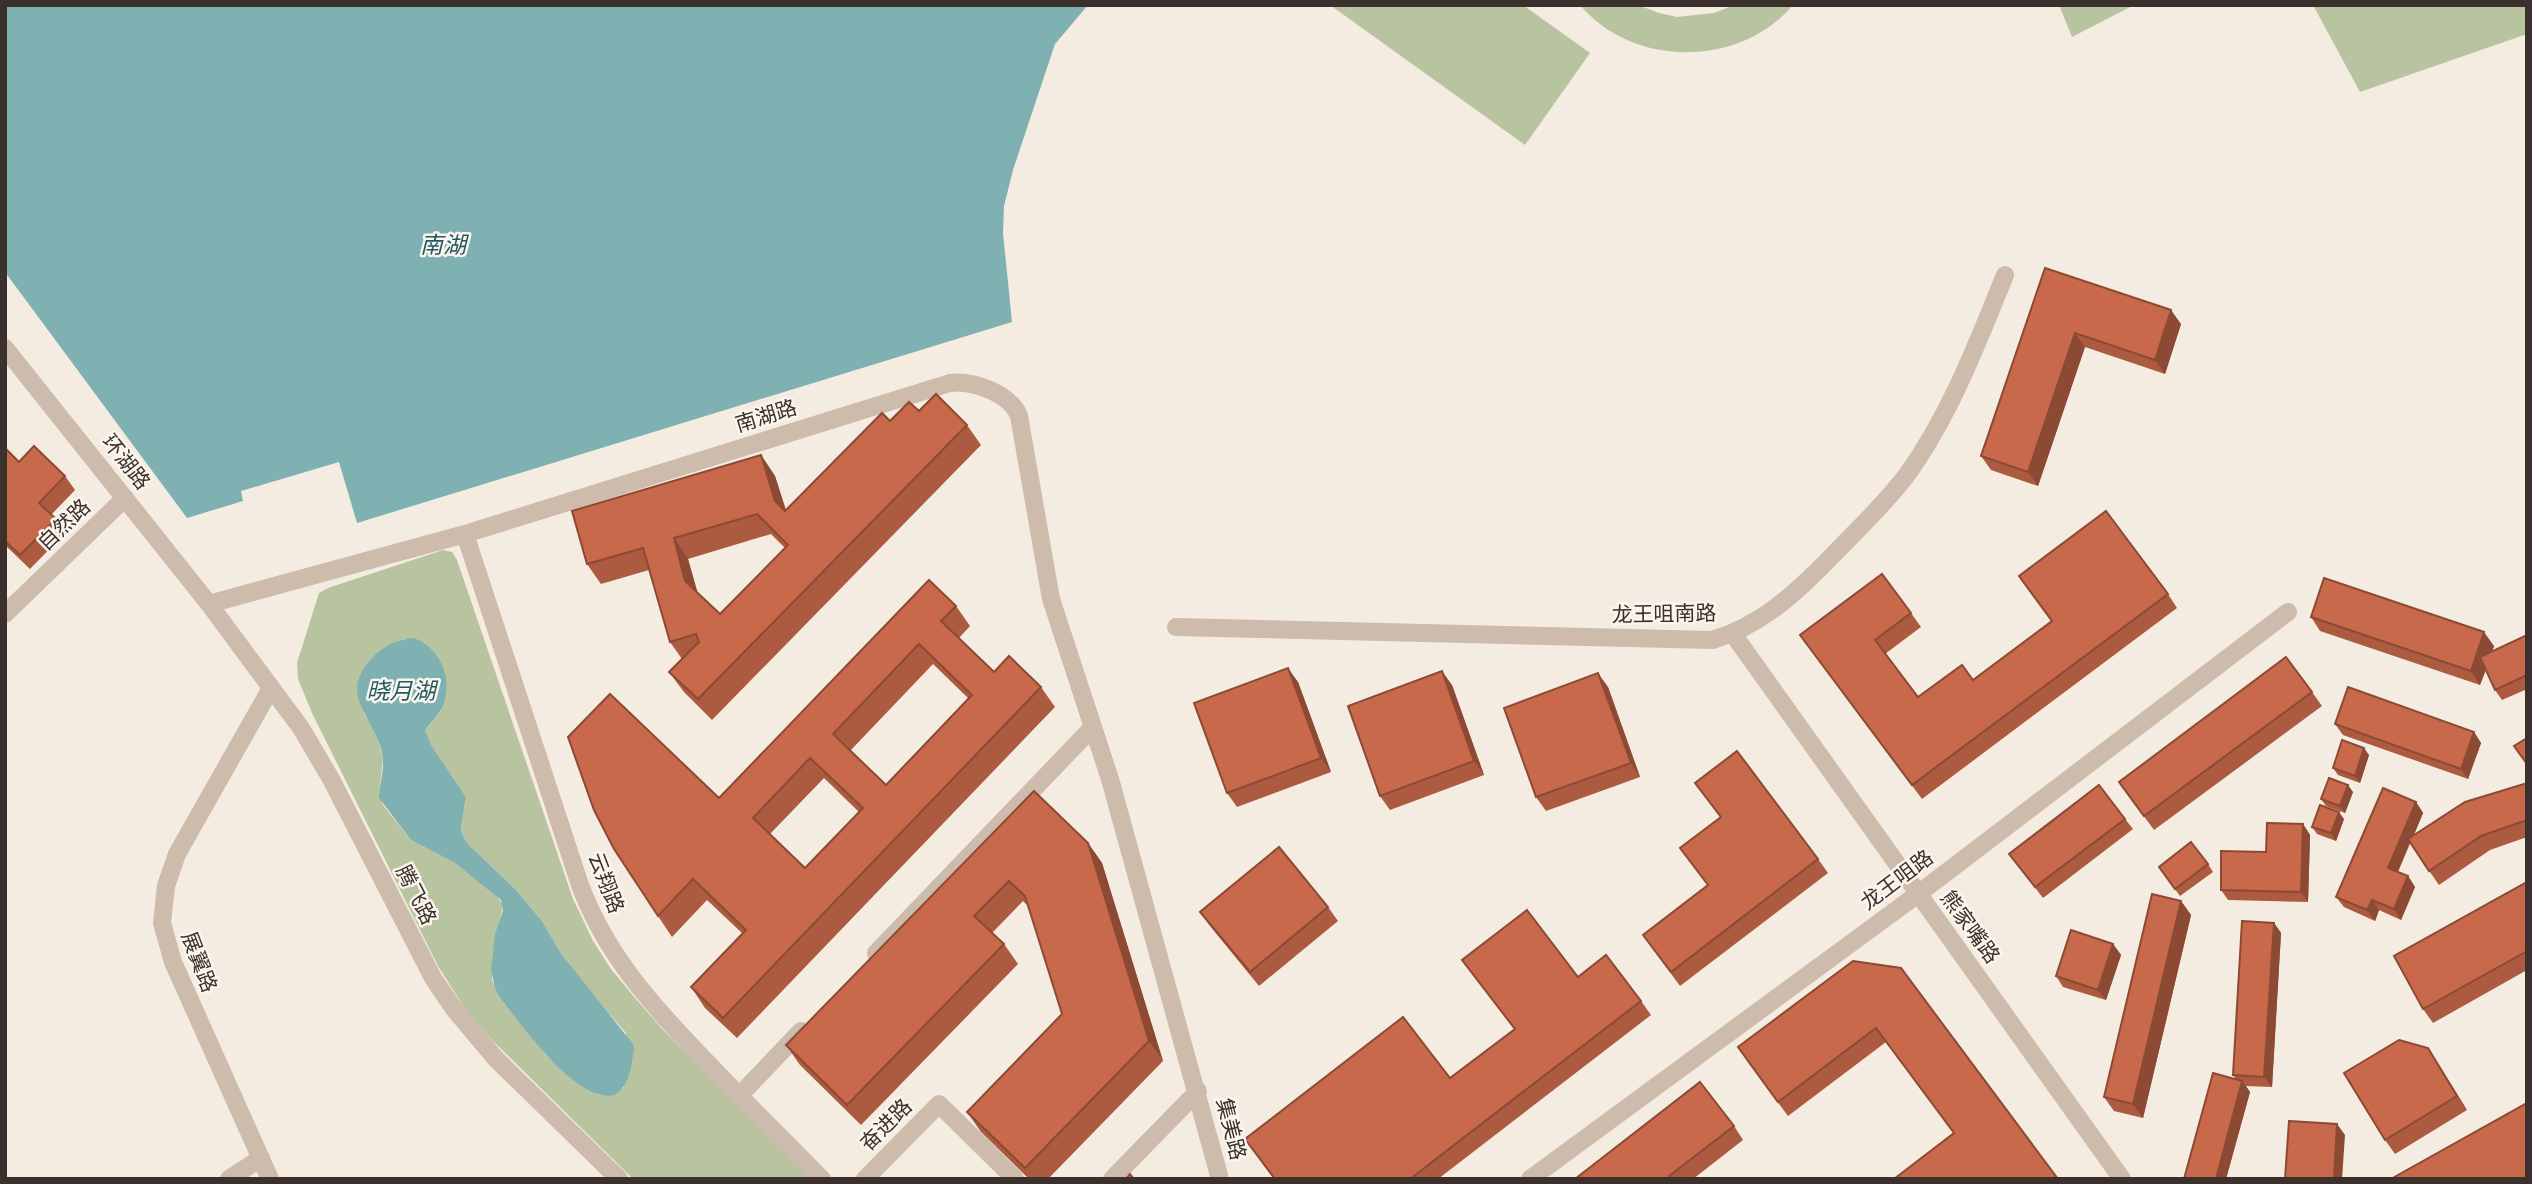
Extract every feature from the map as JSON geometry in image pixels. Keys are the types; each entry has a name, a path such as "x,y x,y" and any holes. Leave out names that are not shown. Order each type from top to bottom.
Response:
{"street":[{"name":"龙王咀南路","path":"1176,627 1712,640 1732,634 1758,621 1800,589 1879,508 1905,477 1930,441 1955,393 2005,275"},
{"name":"环湖路","path":"5,348 209,604"},
{"name":"南湖路","path":"209,604 466,534 950,383 968,383 1008,400 1017,410 1051,600 1092,728"},
{"name":"自然路","path":"5,614 125,498"},
{"name":"云翔路","path":"466,534 580,885 600,930 638,987 738,1096 822,1179"},
{"name":"腾飞路","path":"209,604 316,752 424,961 454,1009 496,1059 619,1179"},
{"name":"龙王咀路","path":"1530,1179 1918,894 2288,612"},
{"name":"熊家嘴路","path":"1732,634 2122,1179"},
{"name":"展翼路","path":"270,1179 173,962 163,935 162,910 170,872 177,854 271,688"},
{"path":"863,966 1092,728"},
{"name":"集美路","path":"1092,728 1110,779 1198,1091 1220,1179"},
{"path":"738,1096 815,1016"},
{"path":"1112,1179 1198,1091"},
{"name":"奋进路","path":"865,1179 939,1104 1015,1179"},
{"path":"229,1179 261,1158"}],"green space":[{"path":"1330,5 1523,5 1590,53 1525,145"},
{"path":"1580,5 1638,5 1677,17 1714,13 1735,5 1793,5 1771,26 1745,40 1716,49 1686,52 1657,49 1628,40 1602,26"},
{"path":"2059,5 2134,5 2072,37"},
{"path":"2313,5 2527,5 2527,34 2360,92"},
{"path":"443,550 452,552 573,899 593,941 611,969 665,1032 811,1179 633,1179 493,1041 465,1009 438,966 312,713 298,679 297,663 319,593","holes":["404,639 441,711 425,731 426,738 466,797 462,835 542,921 585,986 626,1033 624,1087 615,1095 600,1095 578,1083 545,1054 500,998 492,980 493,952 503,905 496,895 455,863 411,840 383,805 379,793 383,760 377,734 364,714 360,675 379,653"]}],"water":[{"name":"南湖","path":"5,5 1088,5 1055,44 1013,170 1004,206 1003,233 1012,322 357,523 339,462 241,491 243,501 187,518 5,272"},
{"name":"晓月湖","path":"414,638 432,650 446,677 447,687 442,708 425,731 431,745 466,797 462,835 542,921 562,955 633,1044 629,1074 615,1095 600,1095 567,1075 536,1043 500,998 491,970 495,934 503,910 501,900 455,863 411,840 379,798 383,760 375,733 358,698 357,686 361,673 380,650 396,642"}],"building":[{"path":"2045,268 2171,310 2155,360 2075,333 2028,472 1981,456"},
{"path":"936,394 967,425 698,699 669,672 699,642 696,634 670,642 643,548 587,564 572,511 761,455 775,501 785,511 882,413 890,421 909,402 919,411","holes":["757,514 788,545 720,614 685,581 674,538"]},
{"path":"34,446 65,476 39,503 56,519 20,555 5,541 5,448 19,462"},
{"path":"2106,511 2168,594 1912,785 1800,635 1882,574 1911,613 1875,640 1918,697 1962,665 1973,680 2052,621 2019,576"},
{"path":"2324,578 2484,632 2471,671 2311,617"},
{"path":"929,580 956,606 941,621 994,672 1009,656 1041,687 723,1018 691,987 746,930 693,879 658,916 614,849 594,810 568,737 610,694 719,798","holes":["919,644 972,695 886,785 833,734","810,758 863,808 805,868 753,818"]},
{"path":"2527,635 2527,675 2495,690 2480,657"},
{"path":"2286,657 2312,692 2144,816 2119,782"},
{"path":"1288,668 1321,758 1227,793 1194,703"},
{"path":"1442,671 1474,761 1380,796 1348,706"},
{"path":"1598,673 1631,763 1536,797 1504,708"},
{"path":"2348,687 2474,732 2461,769 2335,724"},
{"path":"2527,738 2527,764 2514,746"},
{"path":"2342,740 2364,748 2355,776 2333,768"},
{"path":"1737,751 1818,859 1671,972 1643,935 1708,885 1680,848 1721,817 1695,783"},
{"path":"2329,778 2348,785 2340,806 2321,799"},
{"path":"2527,783 2527,820 2481,836 2429,871 2408,839 2465,802"},
{"path":"2099,785 2125,819 2035,887 2009,854"},
{"path":"2383,788 2416,802 2388,868 2408,876 2394,909 2372,900 2367,910 2336,897"},
{"path":"1034,791 1088,843 1149,1041 1025,1168 967,1112 1062,1014 1025,896 1009,881 974,916 1004,944 847,1105 786,1045"},
{"path":"2320,805 2339,812 2331,833 2312,827"},
{"path":"2267,823 2303,824 2301,892 2221,890 2221,851 2266,852"},
{"path":"2191,842 2208,864 2175,889 2159,867"},
{"path":"1279,847 1328,907 1250,972 1200,912"},
{"path":"2527,882 2527,951 2423,1009 2394,956"},
{"path":"2152,894 2181,901 2133,1104 2104,1097"},
{"path":"1527,910 1578,977 1606,955 1641,1001 1410,1179 1275,1179 1245,1139 1403,1017 1450,1078 1515,1029 1462,960"},
{"path":"2242,921 2274,923 2264,1077 2233,1075"},
{"path":"2071,930 2113,944 2098,990 2056,976"},
{"path":"1853,961 1901,968 2058,1179 1894,1179 1954,1133 1876,1028 1778,1102 1738,1047"},
{"path":"2399,1040 2428,1048 2457,1096 2385,1140 2344,1073"},
{"path":"2213,1073 2242,1081 2216,1179 2184,1179"},
{"path":"1700,1082 1734,1126 1669,1176 1672,1179 1575,1179"},
{"path":"2527,1103 2527,1179 2391,1179"},
{"path":"2289,1121 2337,1124 2334,1179 2285,1179"}]}
